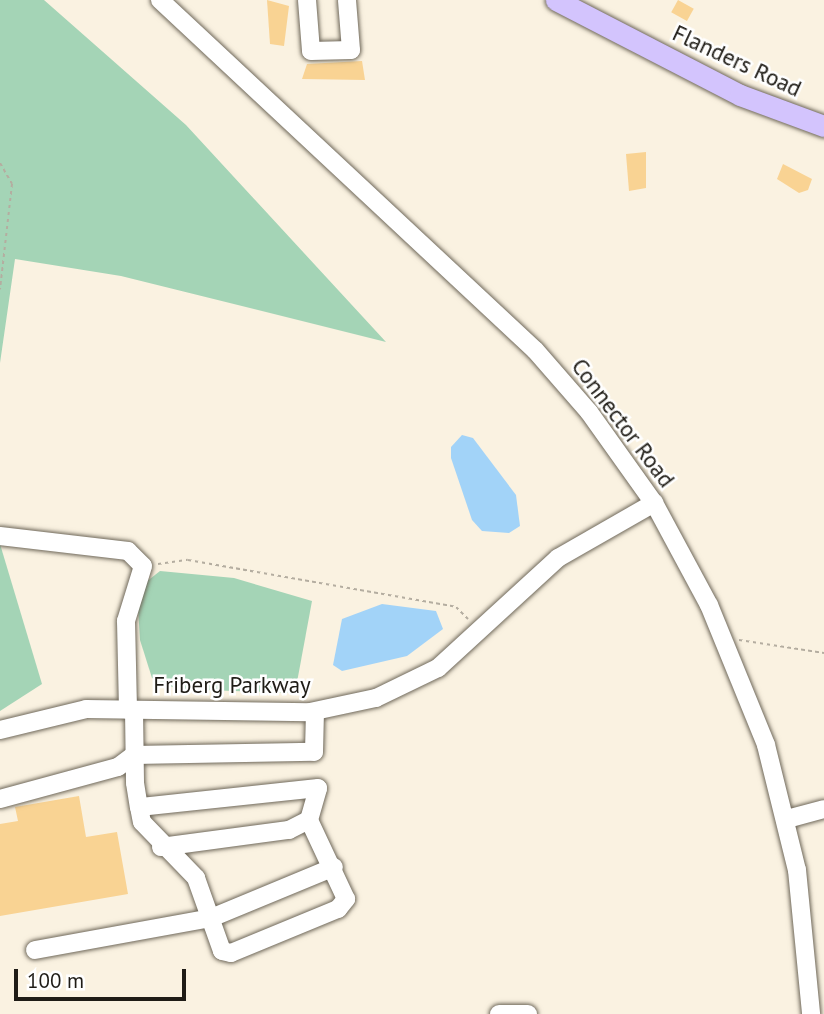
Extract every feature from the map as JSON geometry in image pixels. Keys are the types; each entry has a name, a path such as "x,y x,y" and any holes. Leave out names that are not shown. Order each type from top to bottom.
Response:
{"main road":[{"name":"Flanders Road","path":"556,0 729,90 824,126"}],"street":[{"name":"Connector Road","path":"160,0 535,350 589,412 654,503 724,638 766,745 786,819 805,921 811,1014"},
{"path":"307,0 311,51 351,50 347,0"},
{"name":"Friberg Parkway","path":"0,730 51,714 131,710 315,712 398,690 482,632 558,558 654,503"},
{"path":"0,536 128,551 143,566 126,621 139,807 142,822 161,847 182,859 211,918 214,942 230,953 338,909 346,899 334,867 309,820 318,788 139,807"},
{"path":"0,799 118,767 134,755 314,752 315,712"},
{"path":"786,819 824,810"},
{"path":"161,847 289,830 309,820"},
{"path":"35,950 211,918 334,867"},
{"path":"499,1014 528,1014"}],"path":[{"path":"0,163 12,184 0,289"},
{"path":"143,566 188,560 456,607 482,632"},
{"path":"724,638 824,653"}],"green space":[{"path":"0,0 44,0 186,125 386,342 121,276 15,259 0,363"},
{"path":"0,544 42,684 0,711"},
{"path":"160,571 234,578 312,601 295,693 177,689 152,678 140,640 138,608 141,586"}],"water":[{"path":"462,435 473,438 516,495 520,526 509,533 482,531 472,520 451,458 451,447"},
{"path":"382,604 436,611 443,629 407,656 342,671 333,665 342,619"}],"building":[{"path":"267,0 289,6 284,46 270,44"},
{"path":"678,0 694,9 687,21 671,12"},
{"path":"362,61 365,80 302,79 307,64"},
{"path":"646,152 646,188 629,191 626,154"},
{"path":"783,164 812,179 808,190 799,193 777,179"},
{"path":"79,796 86,837 117,832 128,894 0,916 0,824 18,821 15,807"}]}
